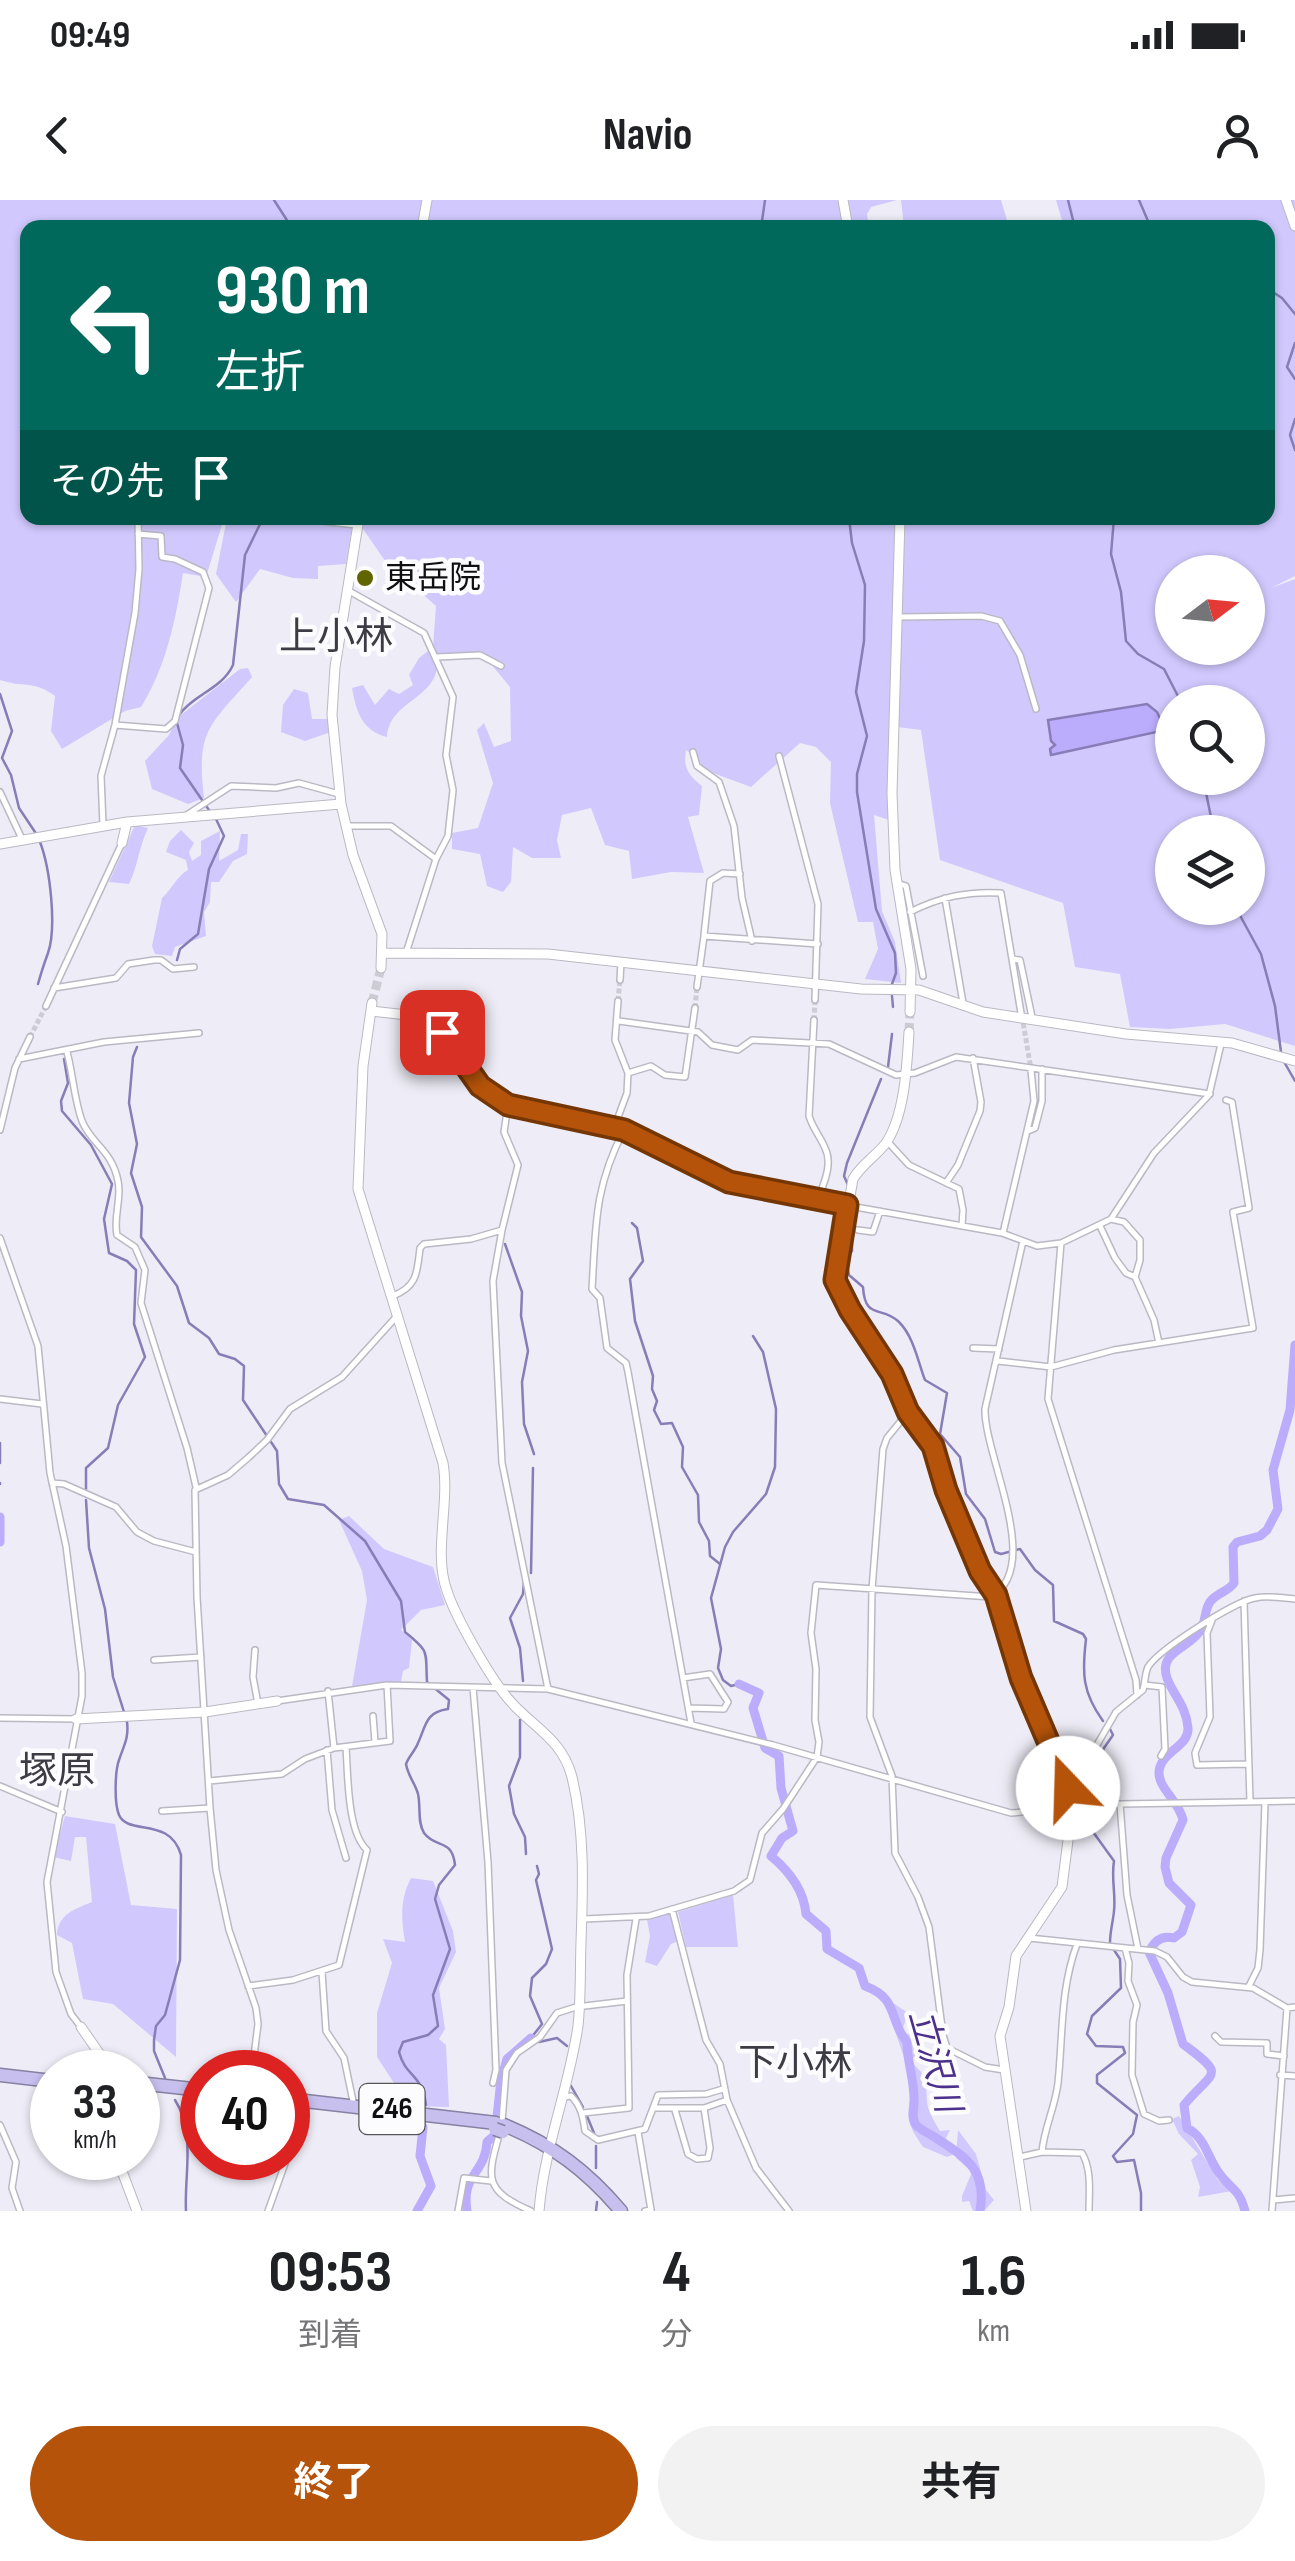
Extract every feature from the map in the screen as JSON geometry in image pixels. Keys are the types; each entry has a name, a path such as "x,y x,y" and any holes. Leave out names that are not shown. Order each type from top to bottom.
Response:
{"highway":[{"path":"0,2072 30,2075"},
{"name":"246","path":"310,2104 354,2106 499,2127 550,2149 587,2173 622,2211"},
{"name":"246","path":"310,2104 499,2127"},
{"name":"246","path":"550,2149 614,2211"}],"street":[{"path":"1286,200 1295,226"},
{"path":"104,826 102,776 135,613 138,525"},
{"path":"357,525 332,702 340,799 380,928 381,968"},
{"path":"900,525 892,794 910,1012"},
{"path":"115,726 166,729 175,720 209,588 204,572 162,557 160,536 138,534"},
{"path":"347,590 424,633 453,703 446,755 452,790 448,836 436,859 406,953"},
{"path":"896,617 980,616 1000,621 1020,655 1036,709"},
{"path":"437,657 480,654 501,666"},
{"path":"693,752 697,766 719,782 734,826 752,941"},
{"path":"779,756 816,896 815,1000"},
{"path":"185,816 231,786 276,788 299,783 340,799"},
{"path":"0,792 22,840"},
{"path":"0,844 127,822 340,799"},
{"path":"46,1006 122,843 127,822"},
{"path":"346,826 391,826 436,859"},
{"path":"698,987 710,882 723,873 740,874"},
{"path":"897,883 906,886 923,976"},
{"path":"910,912 970,891 1001,893 1021,1013"},
{"path":"945,898 964,1006"},
{"path":"704,936 818,944"},
{"path":"383,953 536,953 742,978 870,990 911,989 964,1006 1032,1019 1221,1046 1295,1061"},
{"path":"1012,959 1020,960 1032,1019"},
{"path":"54,988 116,978 128,964 154,960 173,969 194,967"},
{"path":"620,980 622,962"},
{"path":"618,1001 619,1022"},
{"path":"538,2211 579,2006 583,1856 571,1772 554,1740 513,1706 500,1689 451,1601 444,1580 444,1468 358,1189 364,1066 372,1007 416,1014 434,1023 480,1086 508,1105 619,1129 729,1182 818,1199 849,1195 880,1211 1002,1233 1038,1246 1060,1243 1111,1220 1154,1153 1211,1092 1221,1046"},
{"path":"628,1073 651,1066 665,1075 685,1078 695,1008"},
{"path":"814,1020 809,1116 826,1149 828,1163 818,1199"},
{"path":"691,1724 628,1372 626,1364 607,1348 600,1298 592,1289 599,1192 627,1093 628,1073 615,1040 614,1024 692,1030 712,1045 738,1050 752,1040 833,1045 887,1072 906,1075 949,1058 973,1058 1211,1092"},
{"path":"909,1032 906,1075 887,1141 859,1169 849,1195 835,1280 892,1374 908,1412 933,1446 959,1524 980,1571 996,1595 1021,1678 1068,1788 1072,1809 1062,1887 1012,1966 1009,2007 1000,2036 1026,2211"},
{"path":"19,1059 104,1042 199,1033"},
{"path":"0,1130 19,1059 30,1037"},
{"path":"67,1052 82,1121 110,1156 118,1179 120,1192 114,1221 118,1235 135,1247 145,1270 141,1303 196,1487 201,1657 216,1870 228,1930 258,2024 255,2050"},
{"path":"946,1182 958,1165 980,1111 973,1058"},
{"path":"1028,1130 1035,1128 1042,1101 1042,1069"},
{"path":"1002,1233 1034,1096 1030,1070"},
{"path":"997,1361 1050,1367 1114,1350 1253,1328 1234,1212 1249,1208 1232,1102 1226,1100"},
{"path":"508,1105 504,1132 518,1166 493,1281 502,1463 548,1690"},
{"path":"887,1141 909,1165 959,1189 962,1226"},
{"path":"858,1230 874,1232 880,1211"},
{"path":"1111,1220 1124,1222 1140,1240 1140,1260 1134,1277"},
{"path":"1100,1226 1115,1258 1134,1277 1154,1320 1158,1343"},
{"path":"391,1297 414,1282 424,1244 471,1239 502,1230"},
{"path":"0,1238 38,1346 52,1483 66,1546 82,1673 82,1696 47,1882 56,1972 71,2014 97,2050"},
{"path":"996,1595 1004,1584 1012,1556 1012,1522 985,1420 988,1386 1024,1241"},
{"path":"1060,1243 1048,1399 1136,1680 1137,1695"},
{"path":"196,1487 228,1474 269,1437 290,1409 342,1377 396,1316"},
{"path":"973,1348 999,1349"},
{"path":"0,1399 43,1404"},
{"path":"908,1412 887,1438 883,1450 872,1589 870,1717 892,1776 895,1853 929,1928 942,2035 947,2048 985,2067 1004,2070"},
{"path":"52,1483 64,1484 116,1507 137,1532 154,1542 196,1552"},
{"path":"582,1919 636,1918 734,1891 748,1883 762,1833 817,1757 820,1742 815,1720 816,1669 811,1633 816,1585 996,1595"},
{"path":"1068,1788 1076,1782 1116,1712 1145,1685 1150,1664 1199,1624 1244,1601 1256,1597 1295,1599"},
{"path":"1244,1601 1250,1802"},
{"path":"1210,1621 1210,1717 1195,1753 1197,1764 1248,1764"},
{"path":"254,1650 258,1704"},
{"path":"154,1660 201,1657"},
{"path":"683,1678 710,1674 728,1702 724,1710 689,1708"},
{"path":"0,1718 76,1719 205,1712 387,1685 548,1690 892,1776 998,1811 1032,1813 1171,1802 1295,1801"},
{"path":"209,1781 282,1774 330,1749 390,1741 387,1685"},
{"path":"1145,1685 1162,1687 1165,1749 1161,1756"},
{"path":"474,1688 488,1862 496,2070 493,2083"},
{"path":"328,1692 332,1810 346,1858"},
{"path":"372,1716 375,1743"},
{"path":"248,1986 339,1965 367,1850 359,1842 346,1747"},
{"path":"0,1786 62,1812"},
{"path":"1249,1987 1258,1968 1260,1950 1266,1802"},
{"path":"1120,1804 1127,1895 1140,1950"},
{"path":"162,1811 210,1808"},
{"path":"672,1910 706,2040 720,2064 727,2100 756,2168 789,2211"},
{"path":"583,2113 629,2108 627,1975 636,1918"},
{"path":"1029,1938 1155,1951 1192,1982 1249,1987 1291,2008 1280,2074 1272,2211"},
{"path":"1042,2152 1043,2134 1051,2119 1058,2082 1064,1990 1077,1944"},
{"path":"1121,1948 1129,1963 1128,1980 1137,2005 1132,2074 1136,2090 1144,2114 1159,2122 1168,2120"},
{"path":"322,1972 326,2031 344,2058 354,2106"},
{"path":"531,2211 501,2196 491,2181 490,2162 500,2134 506,2070 517,2052 540,2037 557,2013 579,2006 628,2001"},
{"path":"1216,2036 1222,2042 1267,2043 1267,2054 1284,2056"},
{"path":"496,2070 506,2070"},
{"path":"1280,2074 1295,2076"},
{"path":"561,2098 571,2096 583,2113 586,2131 598,2140 638,2132 650,2124 658,2095 706,2094 724,2089"},
{"path":"655,2108 704,2108 727,2100"},
{"path":"675,2110 688,2154 697,2159 708,2158 710,2148 704,2108"},
{"path":"0,2126 16,2162 12,2195 20,2211"},
{"path":"638,2132 651,2210 645,2211"},
{"path":"1020,2157 1042,2152 1082,2153 1091,2195 1089,2211"},
{"path":"458,2211 464,2178 491,2181"},
{"path":"125,2180 137,2211"},
{"path":"268,2211 279,2180"},
{"path":"1272,2200 1295,2198"}],"shaded area":[{"path":"0,200 897,200 871,207 868,220 20,220 20,525 222,525 206,577 183,573 169,642 141,707 125,711 62,749 51,731 55,696 34,686 0,680"},
{"path":"901,200 1001,200 1007,220 903,220"},
{"path":"1056,200 1295,200 1295,576 1271,588 1295,579 1295,1046 1225,1024 1170,1029 1130,1027 1120,974 1075,967 1063,903 940,860 921,730 889,726 889,820 874,815 882,911 895,942 901,983 865,979 878,949 873,922 858,922 830,803 831,762 816,747 800,743 751,787 705,770 686,750 688,770 702,786 699,815 688,817 704,873 671,872 632,879 629,851 605,845 591,808 562,815 557,840 561,858 532,858 513,847 511,882 503,892 487,886 480,854 452,849 452,833 478,828 493,783 477,730 484,723 494,747 511,741 510,687 486,658 466,659 466,652 437,657 432,682 396,714 387,737 372,730 362,719 352,688 363,685 375,705 389,689 399,694 413,685 409,675 419,658 433,647 436,606 408,581 392,580 392,571 361,526 350,525 1275,525 1275,220 1062,220"},
{"path":"226,525 352,528 346,564 318,566 318,579 293,578 260,569 236,602 216,574"},
{"path":"248,668 252,677 216,719 204,743 204,798 188,804 152,789 145,761 169,735 177,718 240,669"},
{"path":"294,689 308,693 312,719 327,719 331,732 305,741 281,732 283,705"},
{"path":"1147,704 1155,710 1155,732 1051,755 1050,749 1055,745 1048,720"},
{"path":"135,825 148,828 129,884 109,882"},
{"path":"181,830 194,843 189,852 192,861 201,855 201,841 220,831 219,861 238,850 241,834 248,834 247,854 233,861 219,882 211,882 210,902 204,912 206,936 175,947 172,956 155,954 152,946 162,898 188,870 186,860 166,852"},
{"path":"349,1516 384,1549 433,1567 445,1605 421,1610 401,1630 412,1640 409,1668 403,1671 401,1682 352,1686 367,1600 362,1571 339,1520"},
{"path":"65,1816 115,1824 131,1905 177,1909 176,2057 113,2004 83,1999 72,1943 57,1935 64,1917 92,1902 86,1837 75,1837 71,1861 53,1857"},
{"path":"411,1878 433,1881 453,1931 456,1952 439,1988 445,2029 439,2039 446,2045 449,2107 409,2106 377,2057 377,2013 392,1963 383,1939 405,1942 402,1909"},
{"path":"733,1895 738,1947 686,1947 678,1912"},
{"path":"672,1912 681,1940 671,1944 657,1966 645,1962 650,1936 647,1920"},
{"path":"878,1993 908,2013 902,2031 910,2035 917,2053 912,2060 924,2077 930,2113 940,2131 950,2130 946,2138 955,2154 947,2157 923,2147 913,2130 908,2113 912,2079"},
{"path":"1179,2116 1218,2180 1232,2191 1198,2197 1200,2187 1191,2160 1198,2154 1179,2134 1172,2119"},
{"path":"958,2130 976,2154 986,2190 994,2200 984,2211 973,2211 969,2201 962,2202 972,2172 956,2158"}],"waterway":[{"path":"274,200 287,220"},
{"path":"762,220 765,200"},
{"path":"1068,200 1073,220"},
{"path":"1139,200 1148,220"},
{"path":"1275,294 1295,314"},
{"path":"1295,343 1287,367 1295,379"},
{"path":"1295,419 1290,435 1295,450"},
{"path":"179,715 222,680 233,665 245,555 260,525"},
{"path":"850,525 865,585 864,641 856,692 867,736 857,774 857,792 876,909 895,953 892,984"},
{"path":"1113,525 1111,554 1121,592 1126,641 1138,654 1164,669 1172,685"},
{"path":"0,694 12,731 2,758 11,775 19,808 37,835"},
{"path":"177,723 183,745 180,768 211,813"},
{"path":"1206,795 1211,815"},
{"path":"177,960 180,949 198,934 209,869 224,836 216,819"},
{"path":"38,984 52,928 49,882 40,842"},
{"path":"1245,925 1261,954 1275,1006 1281,1052"},
{"path":"892,996 893,1007"},
{"path":"888,1067 892,1034"},
{"path":"137,1047 129,1103 137,1144 131,1173 142,1207 141,1237 177,1286 189,1323 209,1338 219,1354 244,1366 243,1400 277,1451 279,1484 288,1499 324,1505 365,1541 401,1601 405,1632 425,1653 427,1682 449,1700 448,1709 427,1721 406,1764 418,1794 422,1829 451,1851 455,1865 439,1885 435,1899 450,1949 433,1995 438,2026 428,2035 403,2042 399,2052 418,2081 426,2105"},
{"path":"64,1059 68,1083 61,1101 62,1111 91,1145 112,1184 104,1219 109,1253 136,1270 134,1324 145,1357 118,1405 108,1448 86,1468 86,1489"},
{"path":"1283,1060 1295,1081"},
{"path":"848,1185 844,1176 847,1163 881,1079"},
{"path":"852,1210 852,1251 846,1259 849,1275 863,1287 871,1309 893,1317 904,1328 925,1380 947,1393 940,1434 960,1457 966,1494 985,1519 995,1552 1020,1549 1035,1570 1053,1585 1054,1621 1083,1634 1085,1682 1103,1721"},
{"path":"632,1223 637,1228 643,1261 630,1279 635,1321 653,1376 652,1389 657,1401 654,1410 661,1424 672,1423 683,1447 682,1467 698,1495 699,1522 709,1541 710,1556 720,1564"},
{"path":"505,1244 522,1292 521,1316 528,1351 522,1382 524,1424 534,1454"},
{"path":"739,1684 731,1686 723,1680 718,1668 721,1649 711,1598 725,1547 766,1494 775,1467 776,1409 763,1352 753,1336"},
{"path":"1245,2211 1202,2142 1187,2128 1184,2105 1208,2079 1211,2069 1183,2044 1168,1993 1149,1952 1159,1940 1174,1938 1182,1932 1191,1905 1169,1883 1165,1867 1183,1820 1159,1772 1164,1759 1184,1740 1188,1728 1185,1713 1167,1678 1167,1662 1200,1631 1213,1599 1234,1583 1233,1547 1237,1542 1260,1536 1278,1509 1273,1470 1290,1410 1295,1345"},
{"path":"0,1443 0,1463"},
{"path":"531,1573 533,1468"},
{"path":"86,1500 89,1548 105,1609 113,1677 124,1712"},
{"path":"0,1517 0,1542"},
{"path":"523,1681 520,1648 510,1618 523,1594 524,1581"},
{"name":"立沢川","path":"739,1684 759,1693 753,1708 765,1748 779,1756 781,1788 793,1831 782,1838 771,1856 794,1882 806,1914 826,1931 827,1949 859,1968 865,1986 889,2004 907,2042 914,2122 972,2167 980,2185 980,2211"},
{"path":"520,1720 520,1757 509,1786 514,1814 525,1837 526,1854"},
{"path":"127,1722 116,1779 119,1815 131,1825 168,1835 181,1855 180,1960 154,2040 154,2051 165,2078"},
{"path":"1083,1800 1113,1735 1110,1729"},
{"path":"1083,1818 1114,1861 1110,1943"},
{"path":"531,2038 542,2024 530,1996 532,1978 546,1964 552,1949 536,1880 537,1866"},
{"path":"1114,1950 1120,1959 1121,1988 1092,2016 1087,2034 1096,2046 1123,2047 1125,2053 1097,2075 1097,2083 1137,2115 1133,2134 1113,2156 1117,2162 1134,2160 1141,2211"},
{"path":"467,2211 467,2189 487,2142 495,2135 507,2059 531,2038"},
{"path":"539,2042 557,2038 567,2046"},
{"path":"571,2086 583,2107"},
{"path":"175,2100 187,2140 186,2211"},
{"path":"587,2116 594,2133"},
{"path":"417,2211 431,2186 420,2156 423,2127"},
{"path":"596,2146 596,2168"},
{"path":"596,2211 597,2202"}],"tunnel":[{"path":"372,1003 381,968"},
{"path":"618,1001 620,980"},
{"path":"695,1008 697,987"},
{"path":"814,1020 815,1000"},
{"path":"30,1037 46,1006"},
{"path":"909,1032 910,1012"},
{"path":"1022,1016 1031,1069"}],"place":[{"name":"東岳院","path":"365,578"}],"district":[{"name":"上小林","path":"336,637"},
{"name":"塚原","path":"57,1771"},
{"name":"下小林","path":"795,2063"}],"route":[{"path":"442,1032 480,1086 508,1105 624,1130 729,1182 847,1205 835,1280 892,1374 908,1412 933,1446 959,1524 980,1571 996,1595 1021,1678 1068,1788"}]}
